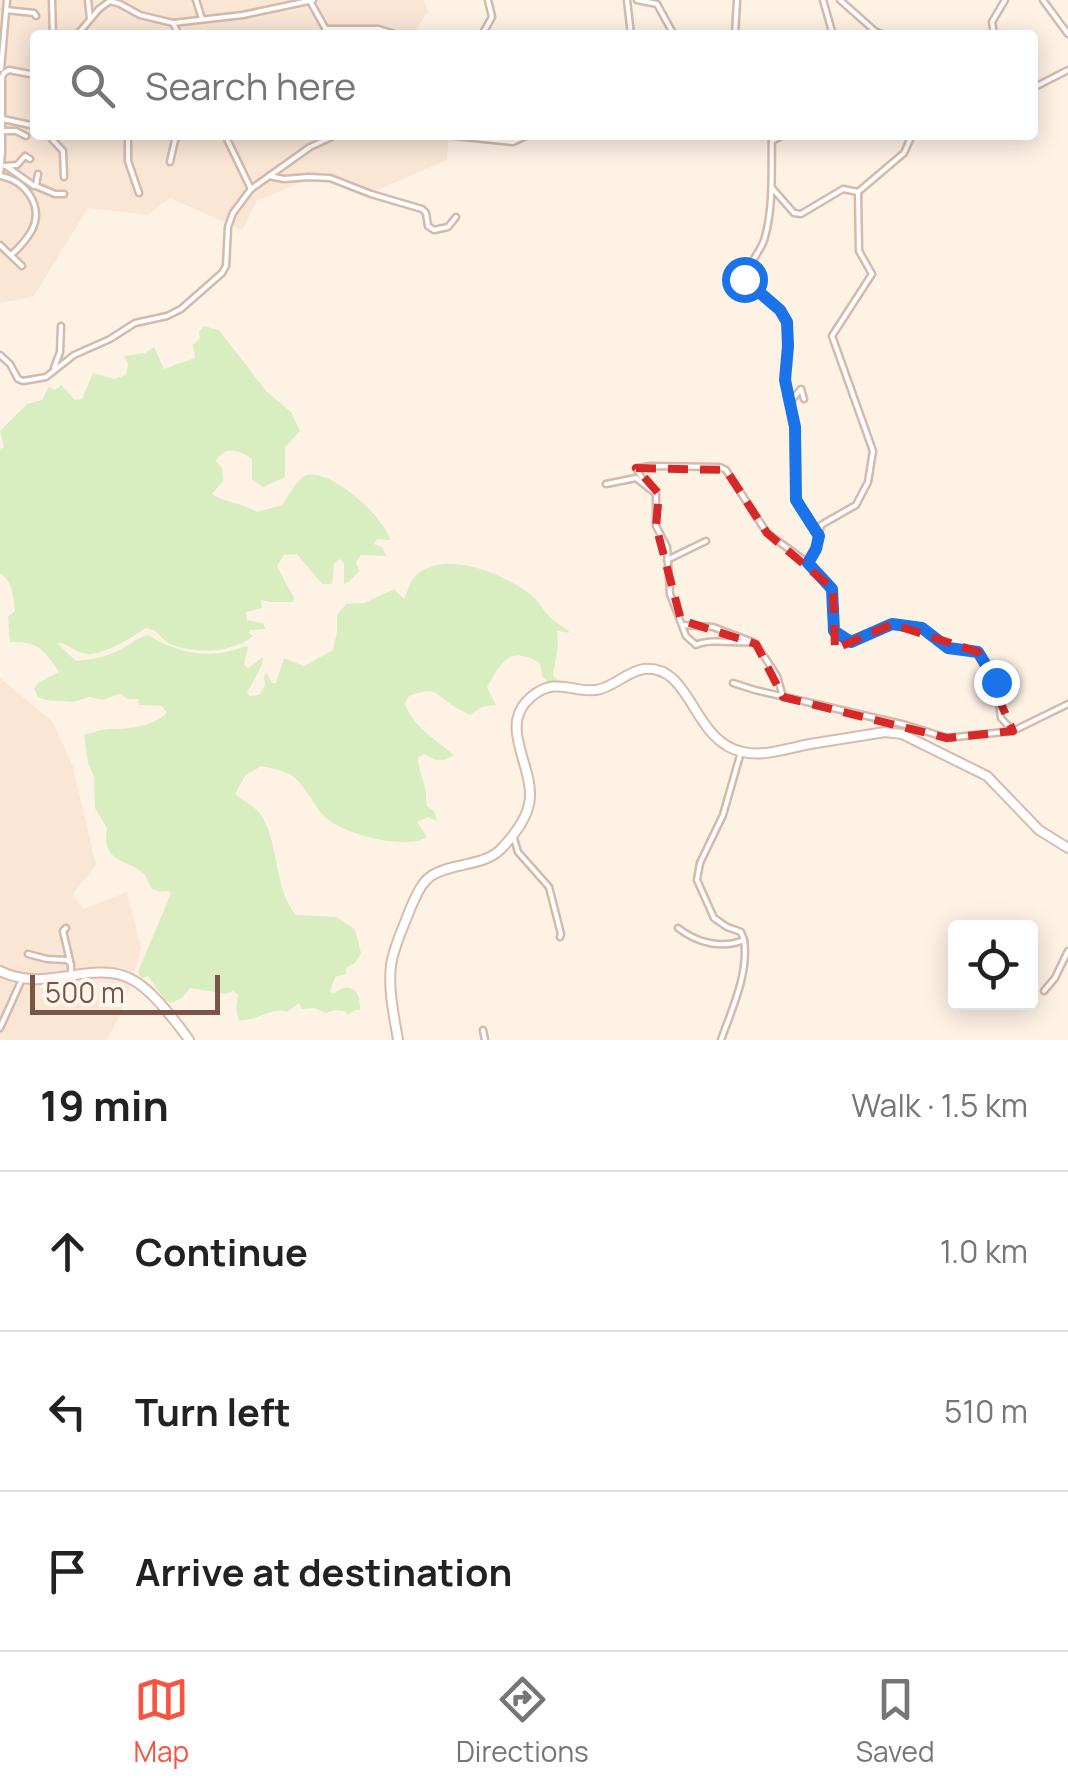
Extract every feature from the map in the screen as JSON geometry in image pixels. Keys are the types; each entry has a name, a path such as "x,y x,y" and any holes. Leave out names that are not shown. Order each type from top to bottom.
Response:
{"main road":[{"path":"398,1040 391,968 418,892 428,878 447,868 496,854 523,821 530,798 516,733 518,713 529,698 545,688 596,690 640,669 667,672 681,686 712,734 728,748 741,752 766,753 904,729 987,776 1040,830 1068,848"},
{"path":"0,971 40,980 88,972 116,973 152,993 189,1040"}],"street":[{"path":"6,0 2,70 4,167 0,175 20,184 34,202 33,229 12,255"},
{"path":"52,0 54,30"},
{"path":"88,0 90,19"},
{"path":"196,0 202,20"},
{"path":"260,0 262,11"},
{"path":"81,30 106,2 114,1 140,15 173,23 312,0 326,30"},
{"path":"485,30 492,17 488,0"},
{"path":"628,0 631,30"},
{"path":"637,0 666,3"},
{"path":"735,30 737,0"},
{"path":"823,0 832,30"},
{"path":"840,0 870,30"},
{"path":"993,30 992,22 1005,0"},
{"path":"1042,0 1068,34"},
{"path":"657,4 671,30"},
{"path":"6,10 36,16"},
{"path":"173,23 176,30"},
{"path":"2,70 30,75"},
{"path":"1038,85 1068,70"},
{"path":"3,119 30,125"},
{"path":"3,131 26,136"},
{"path":"53,140 63,151 64,177"},
{"path":"128,140 128,161 138,193"},
{"path":"170,162 175,140"},
{"path":"227,140 250,189"},
{"path":"0,355 18,379 46,378 61,361 110,339 136,322 181,309 222,273 228,256 232,213 250,189 325,140"},
{"path":"772,140 770,213 763,244 744,279 780,310 787,322 785,380 795,427 796,500 819,536"},
{"path":"858,192 904,153 910,140"},
{"path":"4,167 17,165 25,156 30,159"},
{"path":"4,167 35,186 64,194"},
{"path":"35,186 38,174"},
{"path":"268,176 298,180 324,176 412,204 426,213 428,226 434,230 448,227 456,217"},
{"path":"772,187 798,214 843,189 858,192"},
{"path":"808,563 822,526 856,505 868,482 874,451 832,336 872,274 859,251 858,192"},
{"path":"0,245 22,266"},
{"path":"61,326 61,361"},
{"path":"790,402 801,389 804,399"},
{"path":"644,483 636,468 726,470 767,533 808,563 832,589 834,631 851,642 892,624 922,628 948,648 978,652 996,682 1001,718 1013,731"},
{"path":"606,484 640,479 658,498 656,526 666,547 670,594 687,638 696,646 707,641 753,642"},
{"path":"668,560 706,541"},
{"path":"684,623 713,627 753,642 778,676 783,697"},
{"path":"733,683 947,738 1013,731 1068,704"},
{"path":"721,1040 746,950 741,932 714,918 697,880 700,863 723,815 741,752"},
{"path":"513,835 518,852 549,887 560,937"},
{"path":"66,928 64,944 70,975"},
{"path":"678,928 691,938 713,943 730,945 744,940"},
{"path":"1044,992 1068,951"},
{"path":"28,954 70,962"},
{"path":"0,1028 22,979"},
{"path":"483,1030 484,1040"}],"highlighted area":[{"path":"636,468 726,470 767,533 833,589 835,649 892,624 978,652 1013,731 947,738 783,697 756,644 681,620 656,526 659,494"}],"shaded area":[{"path":"0,0 424,0 428,12 415,30 30,30 30,140 449,140 447,160 366,195 326,172 257,201 242,230 170,198 148,215 88,208 34,296 0,303"},
{"path":"0,678 53,722 73,767 96,865 73,894 83,909 127,892 141,948 125,1005 107,1040 0,1040"}],"green space":[{"path":"204,326 219,330 266,391 291,412 300,431 285,447 285,477 263,487 252,479 252,459 238,451 228,451 216,461 222,468 223,481 212,494 257,512 282,505 307,475 329,479 356,497 378,519 390,540 377,539 374,544 382,547 386,556 361,555 356,562 359,571 344,584 344,563 340,559 334,564 332,584 322,584 297,554 284,555 277,566 293,602 261,600 262,608 246,612 247,620 263,623 266,629 250,630 253,636 235,646 203,651 182,648 146,628 93,654 57,643 76,661 113,653 148,635 195,653 220,653 246,646 244,665 248,668 263,657 247,693 259,695 267,673 276,683 284,658 304,666 333,650 337,615 346,604 364,603 394,589 404,599 414,577 441,564 474,567 506,579 531,595 571,633 557,631 553,675 559,681 548,682 542,676 540,663 513,656 502,664 487,687 496,705 482,707 470,715 434,692 409,696 405,703 413,718 454,755 442,760 424,754 418,758 427,806 434,811 437,821 428,817 417,822 427,837 418,841 390,841 333,823 301,784 280,770 261,766 245,776 235,794 258,812 267,826 284,892 296,915 337,917 355,929 361,953 346,968 346,974 335,977 330,992 350,988 357,993 360,1010 348,1015 344,1011 302,1009 299,1003 287,1012 239,1020 238,995 233,991 226,994 190,988 171,1003 148,976 141,978 138,972 171,893 152,889 144,874 111,854 107,828 95,808 94,777 84,735 140,726 167,713 162,706 139,705 138,699 119,694 103,700 89,697 73,702 38,697 34,689 38,683 59,672 40,648 10,642 8,616 15,611 14,600 10,585 0,573 0,449 4,447 0,431 27,404 42,400 49,387 55,390 61,385 75,400 82,399 93,373 114,379 126,375 128,364 124,356 145,353 154,347 164,369 195,358 193,345"}],"route":[{"path":"744,279 780,310 787,322 785,380 795,427 796,500 819,536 808,563 832,589 834,631 851,642 892,624 922,628 948,648 978,652 996,682"}]}
